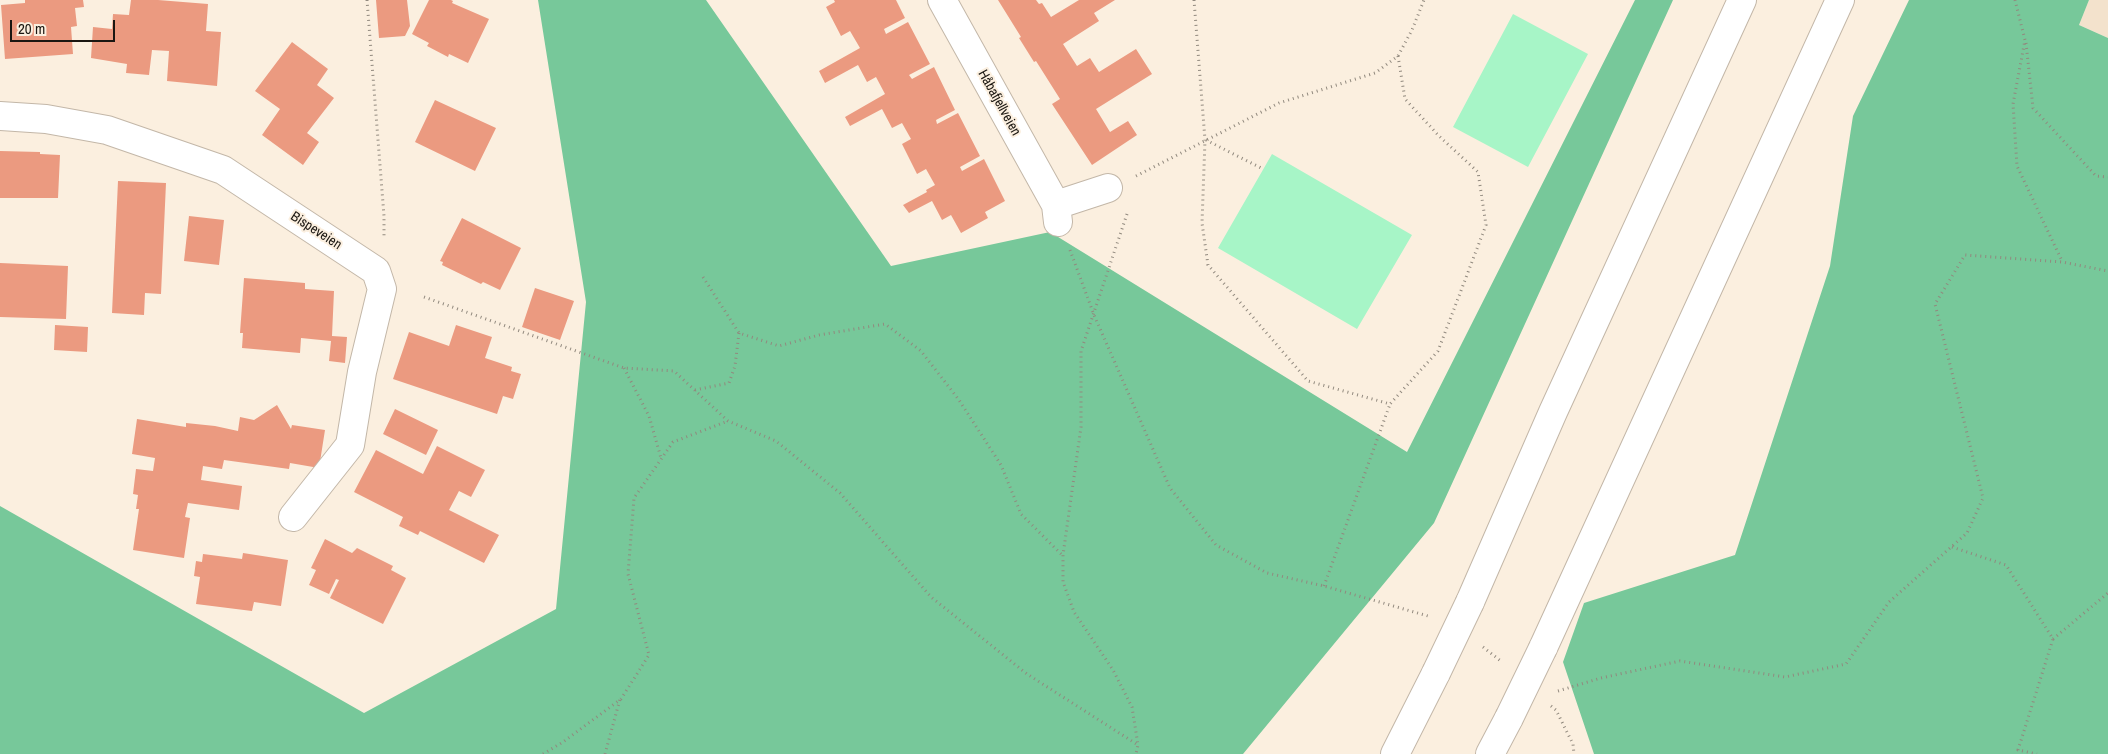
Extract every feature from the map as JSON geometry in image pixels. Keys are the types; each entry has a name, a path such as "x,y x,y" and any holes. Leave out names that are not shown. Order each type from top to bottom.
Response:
{"main road":[{"name":"Håbafjellveien","path":"942,0 1057,213"},
{"path":"1395,754 1470,602 1553,412 1742,0"},
{"path":"1490,754 1543,648 1840,0"},
{"name":"Bispeveien","path":"0,116 46,118 107,130 223,170 376,270"},
{"path":"1057,213 1108,188"},
{"path":"292,517 350,445 362,372 382,289 376,270"}],"path":[{"path":"367,0 384,216 384,247 376,270"},
{"path":"1194,0 1205,140 1202,223 1208,264 1308,381 1390,404"},
{"path":"1138,183 1141,174 1279,103 1375,73 1398,56 1412,30 1424,0"},
{"path":"2015,0 2025,40 2033,108 2096,176 2108,177"},
{"path":"2025,40 2013,104 2017,166 2062,262"},
{"path":"1324,586 1390,404 1438,351 1486,225 1478,172 1439,136 1405,99 1398,56"},
{"path":"1205,140 1263,169"},
{"path":"1128,211 1081,351 1081,427 1063,555 1063,582 1074,612 1113,670 1132,707 1138,745 1136,754"},
{"path":"1057,213 1094,315 1170,488 1216,545 1267,573 1324,586 1434,618"},
{"path":"1549,694 1602,678 1680,661 1785,677 1846,664 1889,602 1967,533 1983,498 1935,304 1964,255 2062,262 2108,270"},
{"path":"694,390 729,383 735,366 738,333 703,276"},
{"path":"424,297 624,368 674,371 728,421 776,441 840,493 931,597 1027,674 1138,745"},
{"path":"738,333 779,346 819,335 884,324 921,351 927,358 959,400 1000,465 1021,514 1063,555"},
{"path":"624,368 649,416 662,458"},
{"path":"605,754 621,698 649,655 628,574 634,498 673,442 728,421"},
{"path":"1952,546 2006,565 2053,639"},
{"path":"2037,754 2018,750 2053,639 2108,593"},
{"path":"1481,645 1508,667"},
{"path":"543,754 563,742 621,698"},
{"path":"1546,701 1556,710 1573,744 1574,754"}],"shaded area":[{"path":"2089,0 2108,0 2108,38 2079,25"}],"green space":[{"path":"538,0 706,0 891,266 1050,232 1407,452 1635,0 1673,0 1434,523 1243,754 0,754 0,506 364,713 556,609 586,302"},
{"path":"1909,0 2089,0 2079,25 2108,38 2108,754 1594,754 1563,662 1584,603 1735,555 1830,266 1853,116"},
{"path":"1513,14 1588,54 1528,167 1453,127"},
{"path":"1272,154 1412,235 1357,329 1218,248"}],"building":[{"path":"25,0 83,0 84,7 75,8 77,26 71,27 73,54 5,59 1,5 25,3"},
{"path":"131,0 208,4 206,31 221,32 217,86 167,81 169,51 152,50 149,75 126,73 127,64 91,58 93,27 112,29 113,14 129,15"},
{"path":"376,0 407,0 410,26 405,36 379,38"},
{"path":"429,0 451,0 453,1 452,3 489,19 468,63 449,54 448,57 427,46 429,43 412,34"},
{"path":"834,0 896,0 905,18 884,29 886,34 908,22 930,64 909,75 912,79 934,67 955,110 936,120 937,124 958,113 980,156 960,167 962,171 984,159 1005,201 985,212 988,218 961,233 951,215 942,220 932,201 909,213 903,205 927,192 926,190 935,185 926,169 917,174 902,144 911,139 902,123 892,128 882,109 850,126 845,117 885,94 876,77 867,82 858,65 825,83 819,71 860,48 850,31 841,36 826,7 835,2"},
{"path":"998,0 1036,0 1039,4 1042,3 1051,17 1079,0 1115,0 1094,13 1099,21 1063,44 1077,66 1090,58 1099,72 1136,49 1152,74 1096,109 1110,132 1128,121 1137,135 1092,165 1052,104 1060,99 1036,61 1034,62"},
{"path":"292,42 328,69 317,85 334,98 307,133 319,142 303,165 262,135 280,109 255,91"},
{"path":"435,100 496,128 475,171 415,142"},
{"path":"0,151 40,152 40,154 60,155 58,198 0,198"},
{"path":"118,181 166,183 161,294 145,293 144,315 112,313"},
{"path":"189,216 224,220 219,265 184,261"},
{"path":"462,218 521,248 500,290 483,282 481,284 442,265 443,262 440,261"},
{"path":"0,263 68,266 66,319 0,317"},
{"path":"244,278 305,283 305,289 334,291 332,336 347,337 345,363 329,361 331,341 301,338 300,353 242,348 243,333 240,333"},
{"path":"535,288 574,301 560,340 522,327"},
{"path":"55,325 88,327 87,352 54,350"},
{"path":"456,325 492,337 485,358 512,367 511,371 521,374 513,399 503,396 497,414 393,379 409,332 449,346"},
{"path":"277,405 291,429 292,425 325,430 319,468 290,463 289,469 224,460 222,469 203,466 201,480 242,486 239,510 188,503 185,517 190,518 184,558 133,550 139,509 136,509 138,495 133,494 136,469 153,471 155,458 132,454 137,419 186,427 186,423 215,426 238,431 240,417 254,420"},
{"path":"395,409 438,430 426,455 383,434"},
{"path":"437,446 485,470 471,497 459,491 449,510 499,535 484,563 420,531 418,535 399,526 403,517 354,492 376,450 423,474"},
{"path":"325,539 352,553 357,548 393,566 391,570 406,578 383,624 330,598 339,580 336,579 329,594 309,585 316,570 311,568"},
{"path":"243,553 288,560 281,606 254,602 252,611 196,604 200,577 194,576 196,561 202,562 203,554 242,559"}]}
